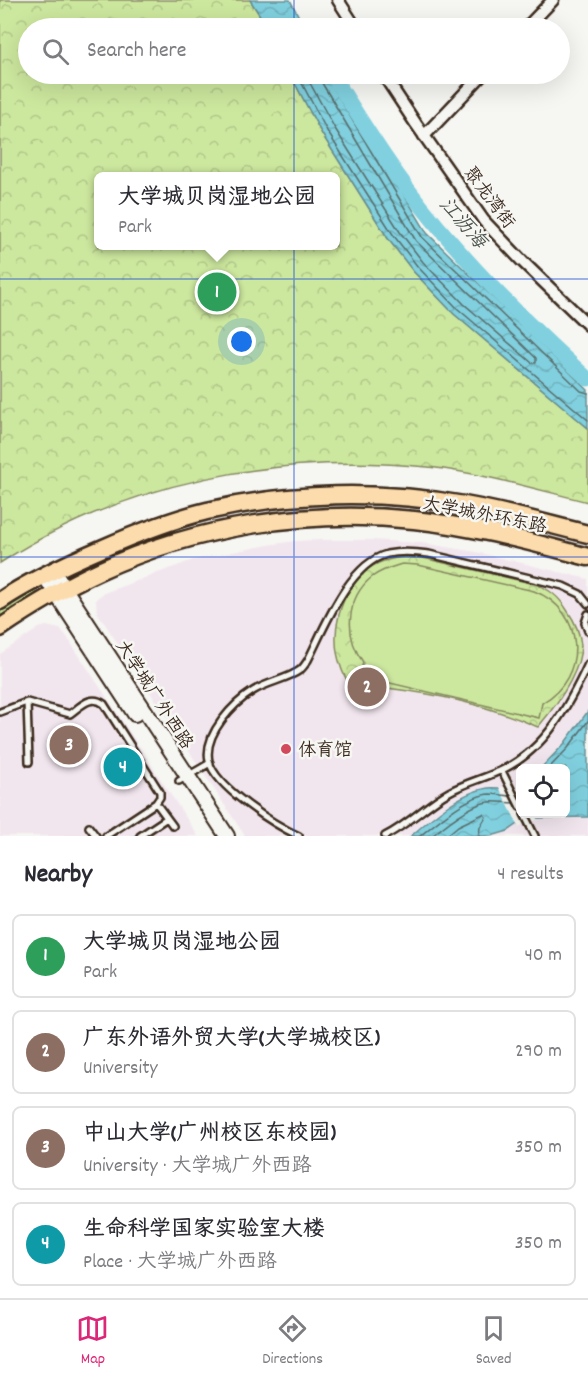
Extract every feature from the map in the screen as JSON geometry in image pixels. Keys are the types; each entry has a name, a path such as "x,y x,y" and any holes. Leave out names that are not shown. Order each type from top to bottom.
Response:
{"main road":[{"name":"大学城外环东路","path":"0,601 48,573 142,531 235,505 312,496 387,496 464,505 588,534"},
{"name":"大学城外环东路","path":"0,628 60,591 101,570 156,548 261,523 313,518 382,517 425,521 486,531 588,557"},
{"name":"大学城广外西路","path":"48,573 183,778 216,836"},
{"name":"大学城广外西路","path":"183,778 227,836"}],"street":[{"path":"338,0 350,18"},
{"path":"536,18 553,0"},
{"name":"聚龙湾街","path":"390,84 490,228 588,325"},
{"path":"424,136 473,84"}],"lane":[{"path":"299,836 272,821 225,786 210,764 208,753 219,724 240,699 302,668 348,585 367,564 386,554 403,552 429,554 563,586 580,594 588,604"},
{"path":"588,614 585,623 588,631"},
{"path":"385,836 446,793 502,771 529,752 557,722 588,664"},
{"path":"0,712 27,702 70,714 91,700 104,704 159,788 160,794 156,802 106,836"},
{"path":"27,702 29,762"},
{"path":"183,778 210,764"},
{"path":"502,771 516,799"},
{"path":"156,802 173,826"},
{"path":"140,836 167,818"},
{"path":"526,818 535,836"},
{"path":"89,827 96,836"}],"shaded area":[{"path":"321,540 422,543 476,552 588,579 588,836 245,836 97,612 96,601 104,593 193,560 268,545"},
{"path":"46,626 60,629 65,634 198,836 0,836 0,654 39,628"}],"green space":[{"path":"0,0 250,0 262,18 18,18 18,84 295,84 322,134 389,240 413,271 454,314 588,428 588,502 488,477 428,467 372,463 316,464 260,469 205,479 151,493 99,511 48,535 0,563"},
{"path":"406,557 423,558 535,584 550,591 561,601 578,631 581,645 580,655 566,689 538,727 503,713 449,698 378,687 352,688 342,670 336,641 343,602 357,579 371,567 385,560"},
{"path":"402,564 418,565 534,591 551,600 564,613 572,628 575,645 573,661 567,677 557,692 542,703 539,718 360,676 363,662 353,641 351,629 353,606 357,595 372,577"},
{"path":"33,589 37,591 35,596 0,619 0,609"}],"water":[{"path":"250,0 290,0 300,18 262,18"},
{"path":"295,84 338,84 427,233 588,390 588,428 454,314 413,271 389,240 322,134"},
{"path":"588,711 588,817 570,817 570,764 545,764 564,744"},
{"path":"497,788 513,790 516,800 516,818 532,818 508,831 491,836 411,836 457,800 477,790"}],"pier":[{"path":"516,786 516,818 537,818 538,820 519,827 499,787"}],"waterway":[{"name":"江沥海","path":"338,84 395,171 447,237 515,310 588,379"}],"place":[{"name":"大学城贝岗湿地公园","path":"217,292"},
{"name":"广东外语外贸大学(大学城校区)","path":"367,687"},
{"name":"中山大学(广州校区东校园)","path":"69,745"},
{"name":"体育馆","path":"286,749"},
{"name":"生命科学国家实验室大楼","path":"123,767"}]}
